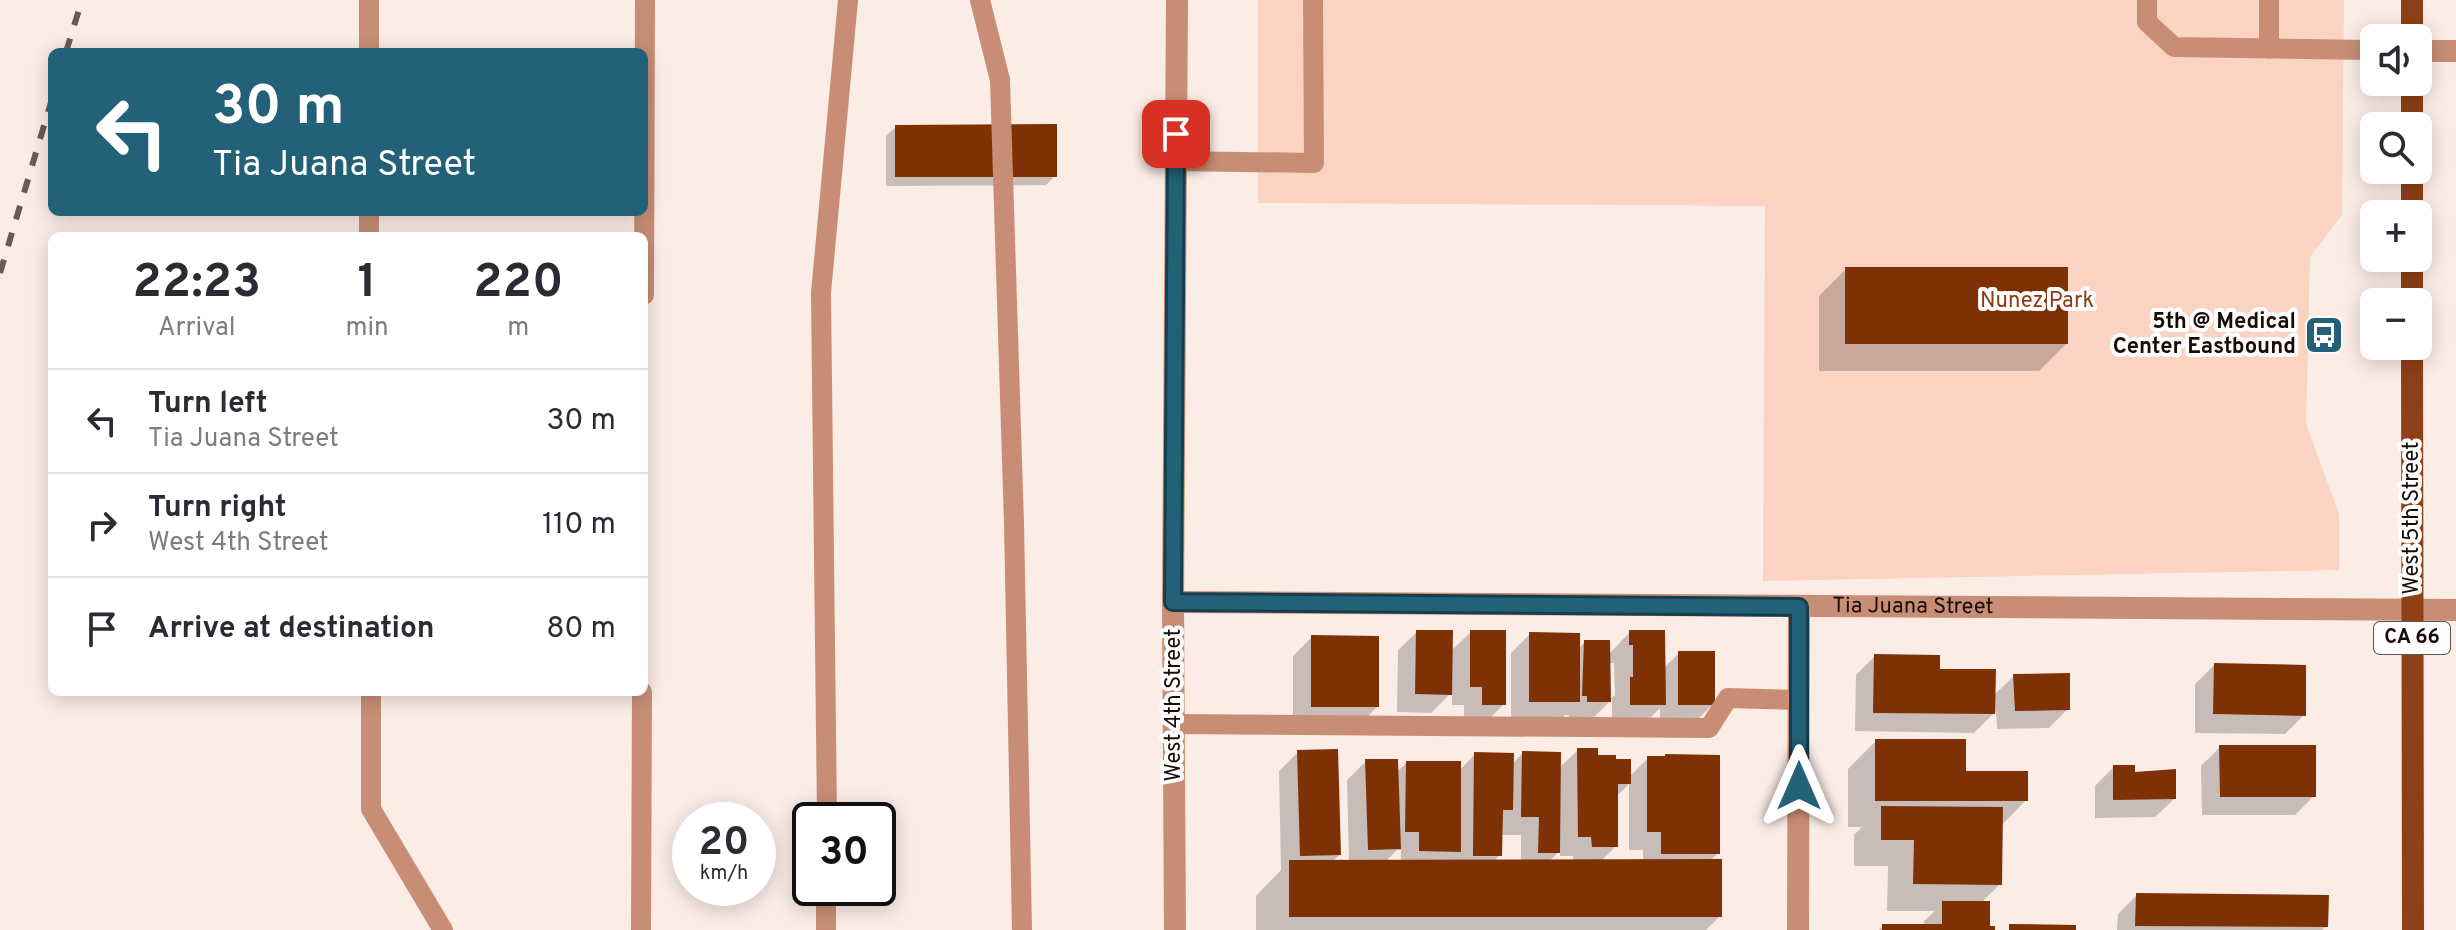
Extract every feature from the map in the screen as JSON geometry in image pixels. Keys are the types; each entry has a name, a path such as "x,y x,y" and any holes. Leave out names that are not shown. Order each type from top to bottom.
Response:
{"main road":[{"path":"2412,0 2412,24"},
{"name":"West 5th Street","path":"2412,360 2413,930"}],"street":[{"name":"West 4th Street","path":"1175,930 1173,602 1177,0"},
{"path":"2432,51 2456,51"},
{"name":"Tia Juana Street","path":"1173,602 2456,610"},
{"path":"1798,930 1799,607"}],"lane":[{"path":"369,0 369,48"},
{"path":"645,0 645,48"},
{"path":"827,802 821,293 848,0"},
{"path":"980,0 1000,80 1014,524 1022,930"},
{"path":"1176,161 1314,163 1313,0"},
{"path":"2147,0 2147,22 2174,47 2360,50"},
{"path":"2269,0 2269,49"},
{"path":"371,696 371,809 443,930"},
{"path":"641,930 642,696"},
{"path":"1174,724 1709,728 1728,698 1799,700"},
{"path":"826,906 826,930"}],"green space":[{"name":"Nunez Park","path":"1258,0 2344,0 2342,215 2310,257 2306,424 2339,514 2339,570 1763,581 1765,206 1258,203"}],"building":[{"path":"1057,124 1057,177 895,177 895,125"},
{"path":"1845,267 2068,267 2068,344 1845,344"},
{"path":"1416,630 1453,630 1452,695 1415,694"},
{"path":"1470,630 1506,630 1506,705 1482,705 1482,687 1470,687"},
{"path":"1629,630 1665,630 1666,705 1630,705 1633,645 1629,645"},
{"path":"1529,632 1580,633 1580,702 1529,702"},
{"path":"1311,635 1379,636 1379,707 1311,707"},
{"path":"1584,640 1610,640 1611,702 1587,702 1587,696 1582,696"},
{"path":"1678,651 1715,651 1715,705 1678,705"},
{"path":"1874,654 1940,655 1940,669 1996,669 1995,714 1873,713"},
{"path":"2214,663 2306,665 2306,716 2213,714"},
{"path":"2070,673 2070,710 2015,711 2013,674"},
{"path":"1875,739 1966,739 1966,771 2028,771 2028,801 1875,801"},
{"path":"2219,745 2316,745 2316,797 2220,797"},
{"path":"1577,748 1598,748 1598,755 1631,759 1631,784 1618,784 1618,847 1592,847 1591,837 1578,837"},
{"path":"1338,749 1341,855 1300,856 1297,750"},
{"path":"1522,751 1561,752 1560,853 1538,853 1539,817 1521,817"},
{"path":"1474,752 1514,753 1513,810 1503,810 1502,856 1473,856"},
{"path":"1720,755 1720,854 1661,854 1661,832 1647,832 1647,756"},
{"path":"1365,759 1398,759 1401,849 1368,850"},
{"path":"1406,761 1461,761 1461,852 1419,851 1419,832 1405,832"},
{"path":"2113,765 2135,765 2135,772 2176,769 2176,799 2113,800"},
{"path":"1881,806 2003,807 2002,885 1913,884 1914,840 1881,840"},
{"path":"1722,859 1722,917 1289,917 1289,860"},
{"path":"2136,893 2329,895 2328,927 2135,926"},
{"path":"1942,901 1990,901 1990,926 1995,926 1995,930 1882,930 1882,924 1942,924"},
{"path":"2009,924 2076,925 2076,930 2009,930"}],"railway":[{"path":"67,48 82,0"},
{"path":"0,273 48,112"}],"place":[{"name":"5th @ Medical Center Eastbound","path":"2324,335"}],"route":[{"path":"1176,134 1173,602 1799,607 1799,786"}]}
